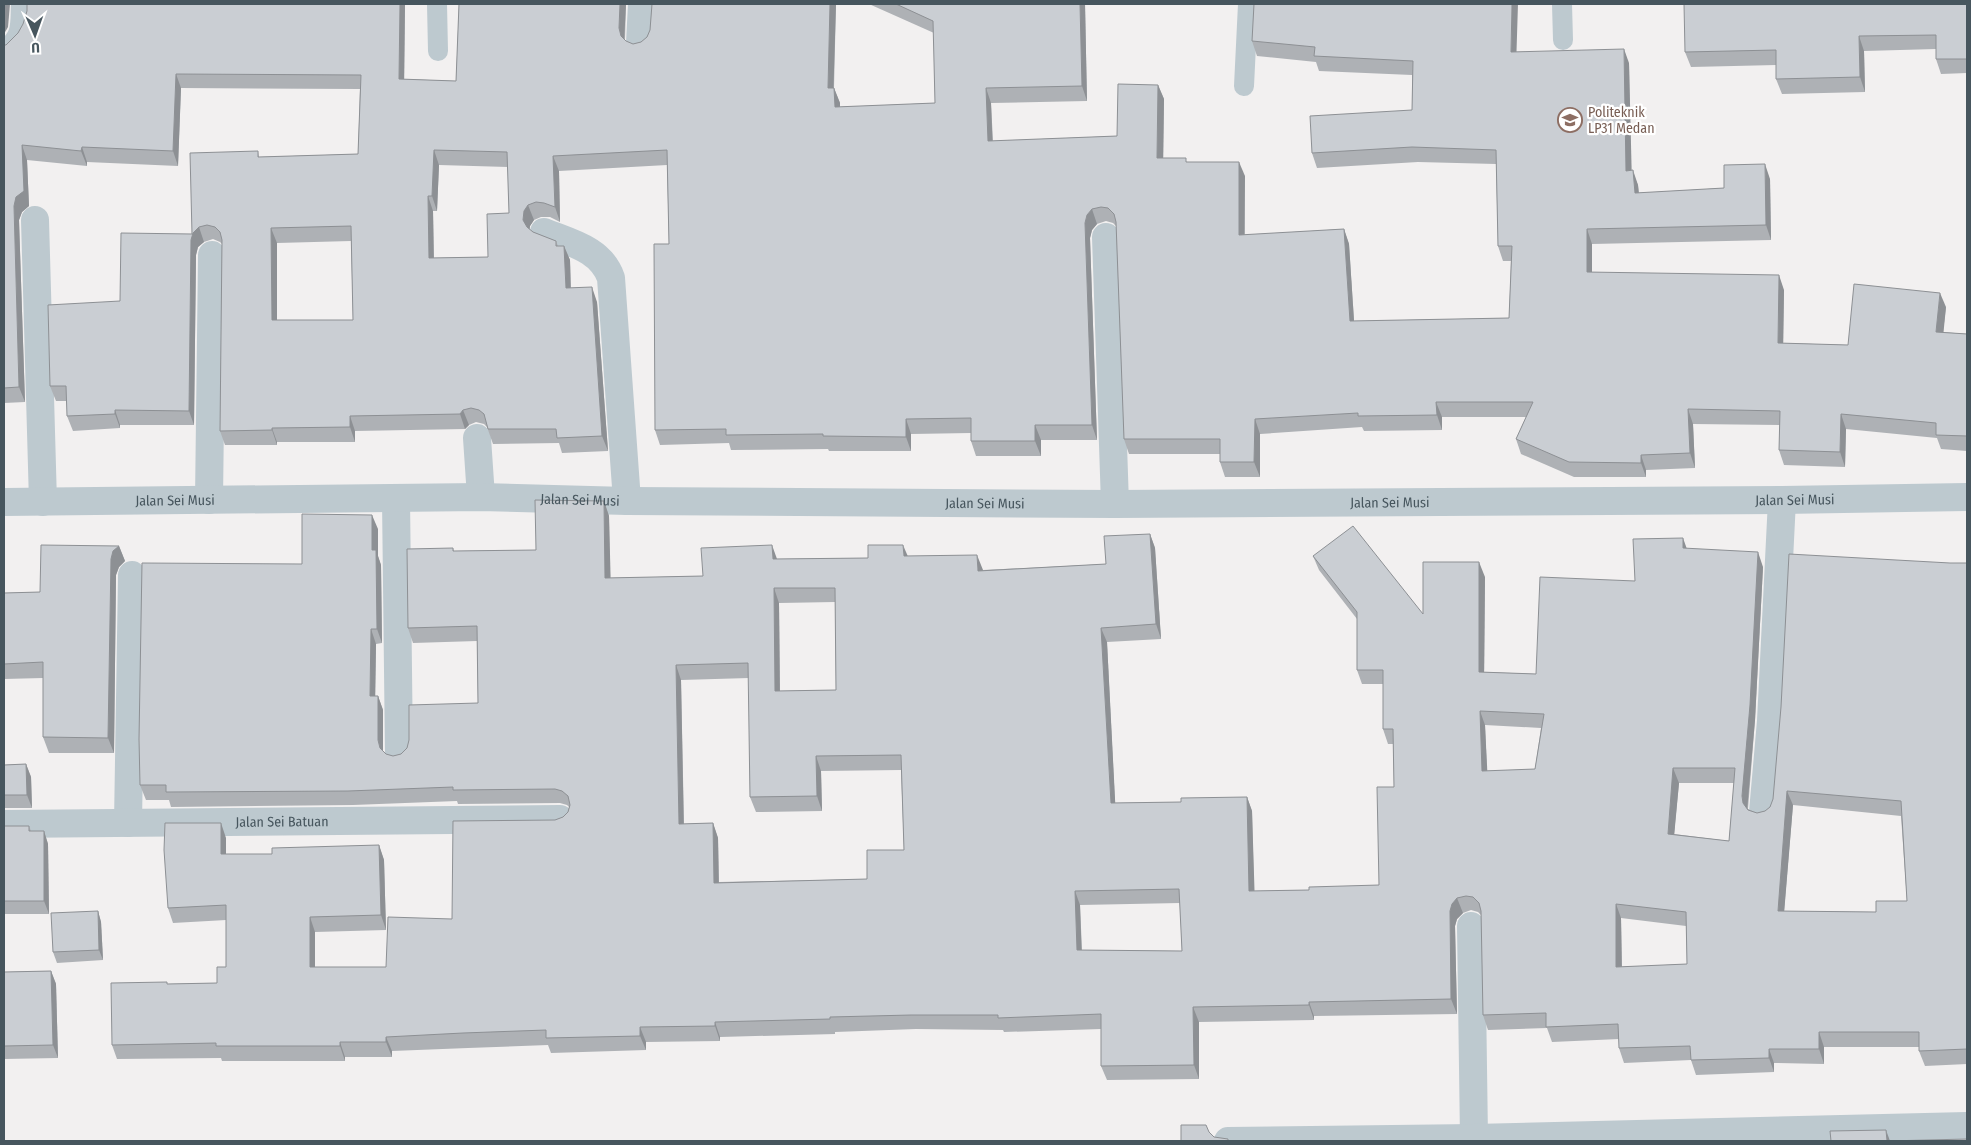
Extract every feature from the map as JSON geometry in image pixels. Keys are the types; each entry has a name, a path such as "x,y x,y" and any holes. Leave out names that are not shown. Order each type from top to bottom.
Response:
{"street":[{"path":"640,43 642,4"},
{"path":"36,220 43,502"},
{"path":"544,232 595,254 607,267 611,278 627,501"},
{"path":"1106,237 1115,504"},
{"path":"209,500 212,255"},
{"path":"477,438 480,497"},
{"name":"Jalan Sei Musi","path":"4,502 480,497 627,501 1115,504 1967,497"},
{"path":"396,498 399,755"},
{"path":"1763,812 1772,703 1782,500"},
{"path":"128,823 132,575"},
{"name":"Jalan Sei Batuan","path":"4,824 560,819"},
{"path":"1471,926 1474,1138"},
{"path":"1228,1141 1474,1138 1967,1126"}],"lane":[{"path":"4,50 18,37 22,4"},
{"path":"437,4 438,51"},
{"path":"1244,86 1248,4"},
{"path":"1562,4 1563,40"}],"building":[{"path":"27,4 400,4 399,79 456,81 459,4 620,4 619,28 621,36 633,44 641,42 647,37 650,30 652,4 830,4 828,88 834,88 835,107 935,103 933,21 896,4 1080,4 1082,86 986,88 988,141 1117,136 1118,84 1158,85 1157,158 1186,158 1186,162 1239,162 1239,235 1344,229 1350,321 1509,318 1512,246 1498,246 1496,150 1412,147 1312,153 1310,116 1412,110 1413,61 1314,56 1315,47 1252,41 1254,4 1512,4 1511,52 1624,49 1626,171 1633,170 1635,193 1724,188 1724,165 1765,164 1766,225 1587,229 1587,272 1779,275 1778,343 1848,345 1854,284 1940,293 1936,332 1967,334 1967,436 1936,435 1936,423 1841,414 1840,452 1779,450 1780,411 1688,409 1690,453 1641,455 1641,463 1569,462 1516,439 1533,402 1436,402 1437,415 1358,416 1358,413 1255,419 1254,462 1220,462 1220,439 1124,439 1116,222 1114,214 1108,208 1101,207 1092,209 1087,215 1085,223 1092,425 1035,425 1035,441 971,441 971,418 906,419 906,437 823,436 823,434 726,435 726,429 655,430 654,244 669,244 667,150 553,156 555,207 536,202 528,205 524,211 523,220 527,227 533,232 556,241 556,246 564,246 566,288 592,287 602,436 557,438 556,429 488,429 484,414 479,410 471,408 463,410 460,414 350,416 350,427 220,431 222,240 220,232 215,227 207,225 199,227 193,233 191,240 189,411 115,410 115,414 67,416 66,386 50,386 48,305 120,301 121,233 192,234 190,153 258,151 258,157 358,154 361,75 176,74 173,151 82,147 81,151 22,145 24,191 16,197 14,206 19,387 4,388 4,45 18,33 27,11","holes":["434,150 507,152 509,213 487,214 488,257 429,258 428,196 432,196","351,226 353,320 272,320 271,228"]},
{"path":"1684,4 1967,4 1967,59 1936,59 1936,35 1859,36 1860,77 1776,79 1776,50 1685,52"},
{"path":"535,500 604,501 605,578 703,576 701,548 772,545 773,559 868,558 868,545 903,545 904,556 977,555 978,571 1106,564 1104,536 1150,534 1156,624 1101,628 1111,803 1181,802 1181,798 1247,797 1249,891 1309,890 1309,887 1379,885 1377,787 1394,787 1393,729 1383,729 1383,670 1357,670 1357,612 1313,556 1353,526 1423,614 1423,562 1479,562 1479,672 1536,674 1540,577 1635,581 1633,539 1683,538 1683,548 1758,552 1750,705 1742,796 1743,803 1748,810 1757,813 1765,811 1770,807 1773,799 1781,707 1789,554 1967,563 1967,1049 1919,1051 1919,1032 1819,1032 1819,1049 1769,1049 1769,1058 1691,1060 1690,1046 1619,1048 1618,1024 1546,1027 1546,1013 1483,1015 1481,911 1479,903 1473,897 1466,896 1457,898 1452,904 1450,911 1451,999 1309,1002 1309,1005 1193,1007 1194,1065 1101,1066 1101,1014 998,1018 998,1015 830,1017 830,1019 715,1022 715,1026 640,1027 640,1036 546,1038 546,1030 386,1037 386,1042 340,1042 340,1046 216,1046 216,1043 112,1045 111,983 217,983 217,967 226,967 226,905 168,908 164,850 165,823 221,823 221,854 272,854 272,848 379,845 381,915 310,917 310,967 386,967 388,917 452,919 453,821 555,820 563,817 568,812 570,805 568,796 562,791 555,789 453,790 453,787 348,791 166,792 166,785 140,785 142,563 302,564 302,514 372,515 372,550 376,550 377,629 371,629 370,696 378,696 378,740 380,748 386,754 393,756 401,754 407,748 409,740 409,705 478,703 477,626 408,628 407,549 453,548 453,551 536,550","holes":["774,588 835,588 836,690 775,691","748,663 750,797 817,796 816,756 901,755 904,850 867,850 867,879 714,883 713,823 679,824 676,665","1480,711 1544,714 1535,769 1482,771","1673,768 1735,768 1729,841 1668,834","1787,791 1901,801 1907,901 1876,901 1876,912 1778,911","1179,889 1182,951 1077,950 1075,891","1616,904 1686,912 1687,964 1616,967"]},
{"path":"41,545 119,546 113,551 111,559 108,738 43,737 43,662 4,664 4,593 40,592"},
{"path":"26,764 27,795 4,795 4,765"},
{"path":"4,826 29,826 29,831 44,831 44,901 4,901"},
{"path":"98,911 99,950 53,952 51,913"},
{"path":"51,971 53,1045 4,1046 4,972"},
{"path":"1181,1125 1206,1125 1214,1137 1228,1139 1228,1141 1181,1141"},
{"path":"1886,1130 1887,1141 1831,1141 1830,1131"},
{"path":"1967,1139 1967,1141 1887,1141"}],"place":[{"name":"Politeknik LP31 Medan","path":"1570,120"}]}
